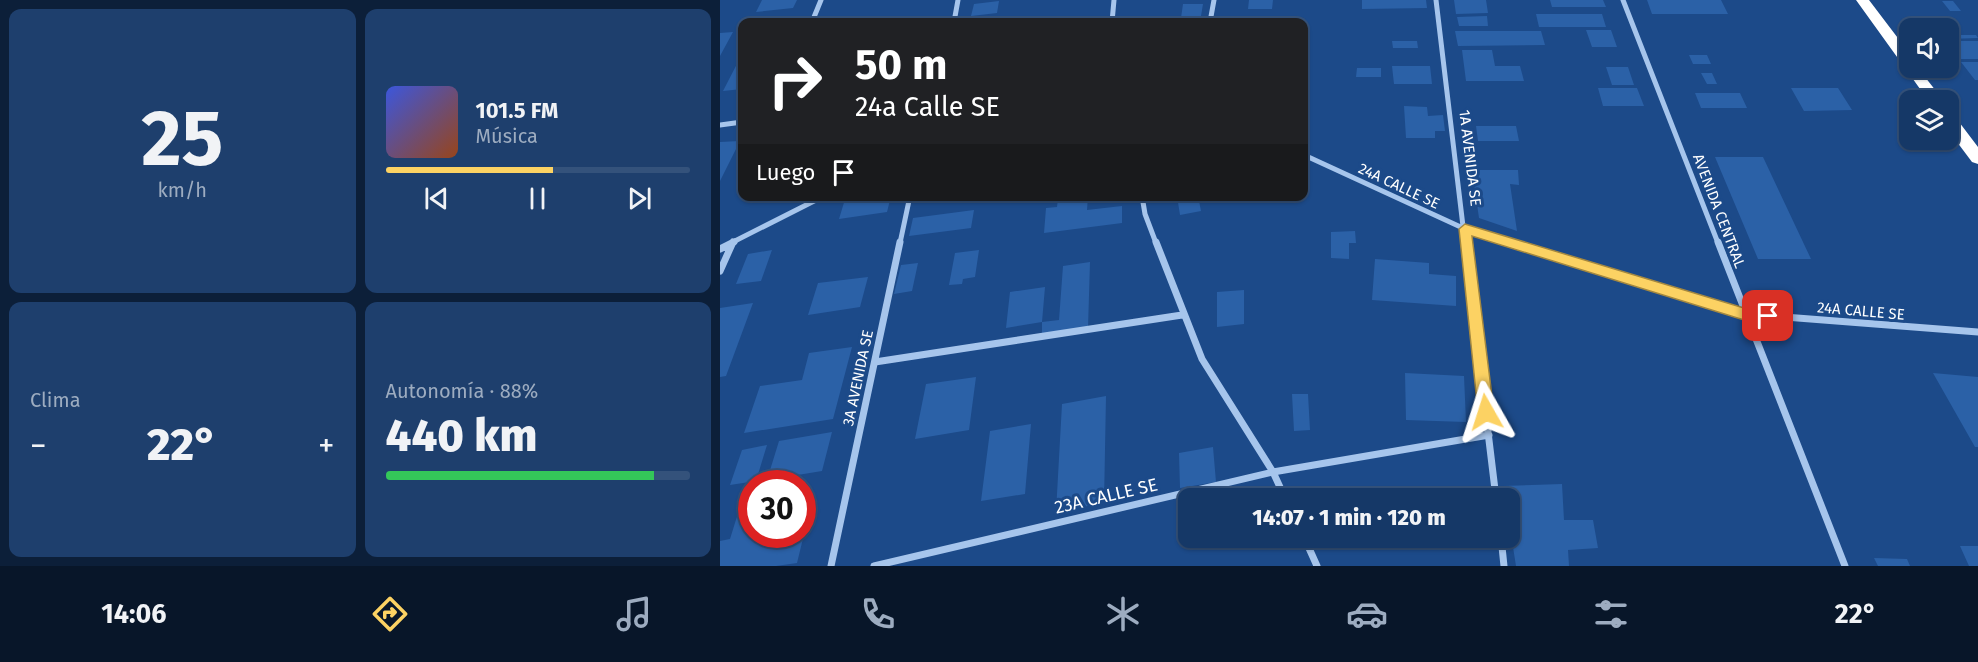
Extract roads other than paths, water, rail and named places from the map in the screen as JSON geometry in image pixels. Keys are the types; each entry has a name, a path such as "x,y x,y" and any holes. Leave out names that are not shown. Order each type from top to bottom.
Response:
{"highway":[{"path":"1862,0 1899,51"},
{"path":"1919,78 1928,90"},
{"path":"1959,133 1978,158"}],"street":[{"path":"814,18 821,0"},
{"path":"955,18 958,0"},
{"path":"1112,18 1114,0"},
{"path":"1211,18 1214,0"},
{"name":"1A AVENIDA SE","path":"1436,0 1495,488"},
{"name":"AVENIDA CENTRAL","path":"1623,0 1744,314 1845,566"},
{"path":"720,125 738,123"},
{"name":"24A CALLE SE","path":"1308,157 1465,229 1744,314 1978,332"},
{"path":"720,249 815,201"},
{"name":"3A AVENIDA SE","path":"831,566 909,201"},
{"path":"1144,201 1145,213 1182,315 1202,359 1273,472 1280,488"},
{"path":"720,272 733,242"},
{"path":"875,362 1182,315"},
{"name":"23A CALLE SE","path":"874,566 1273,472 1489,435"},
{"path":"1309,548 1317,566"},
{"path":"1502,548 1504,566"}]}
